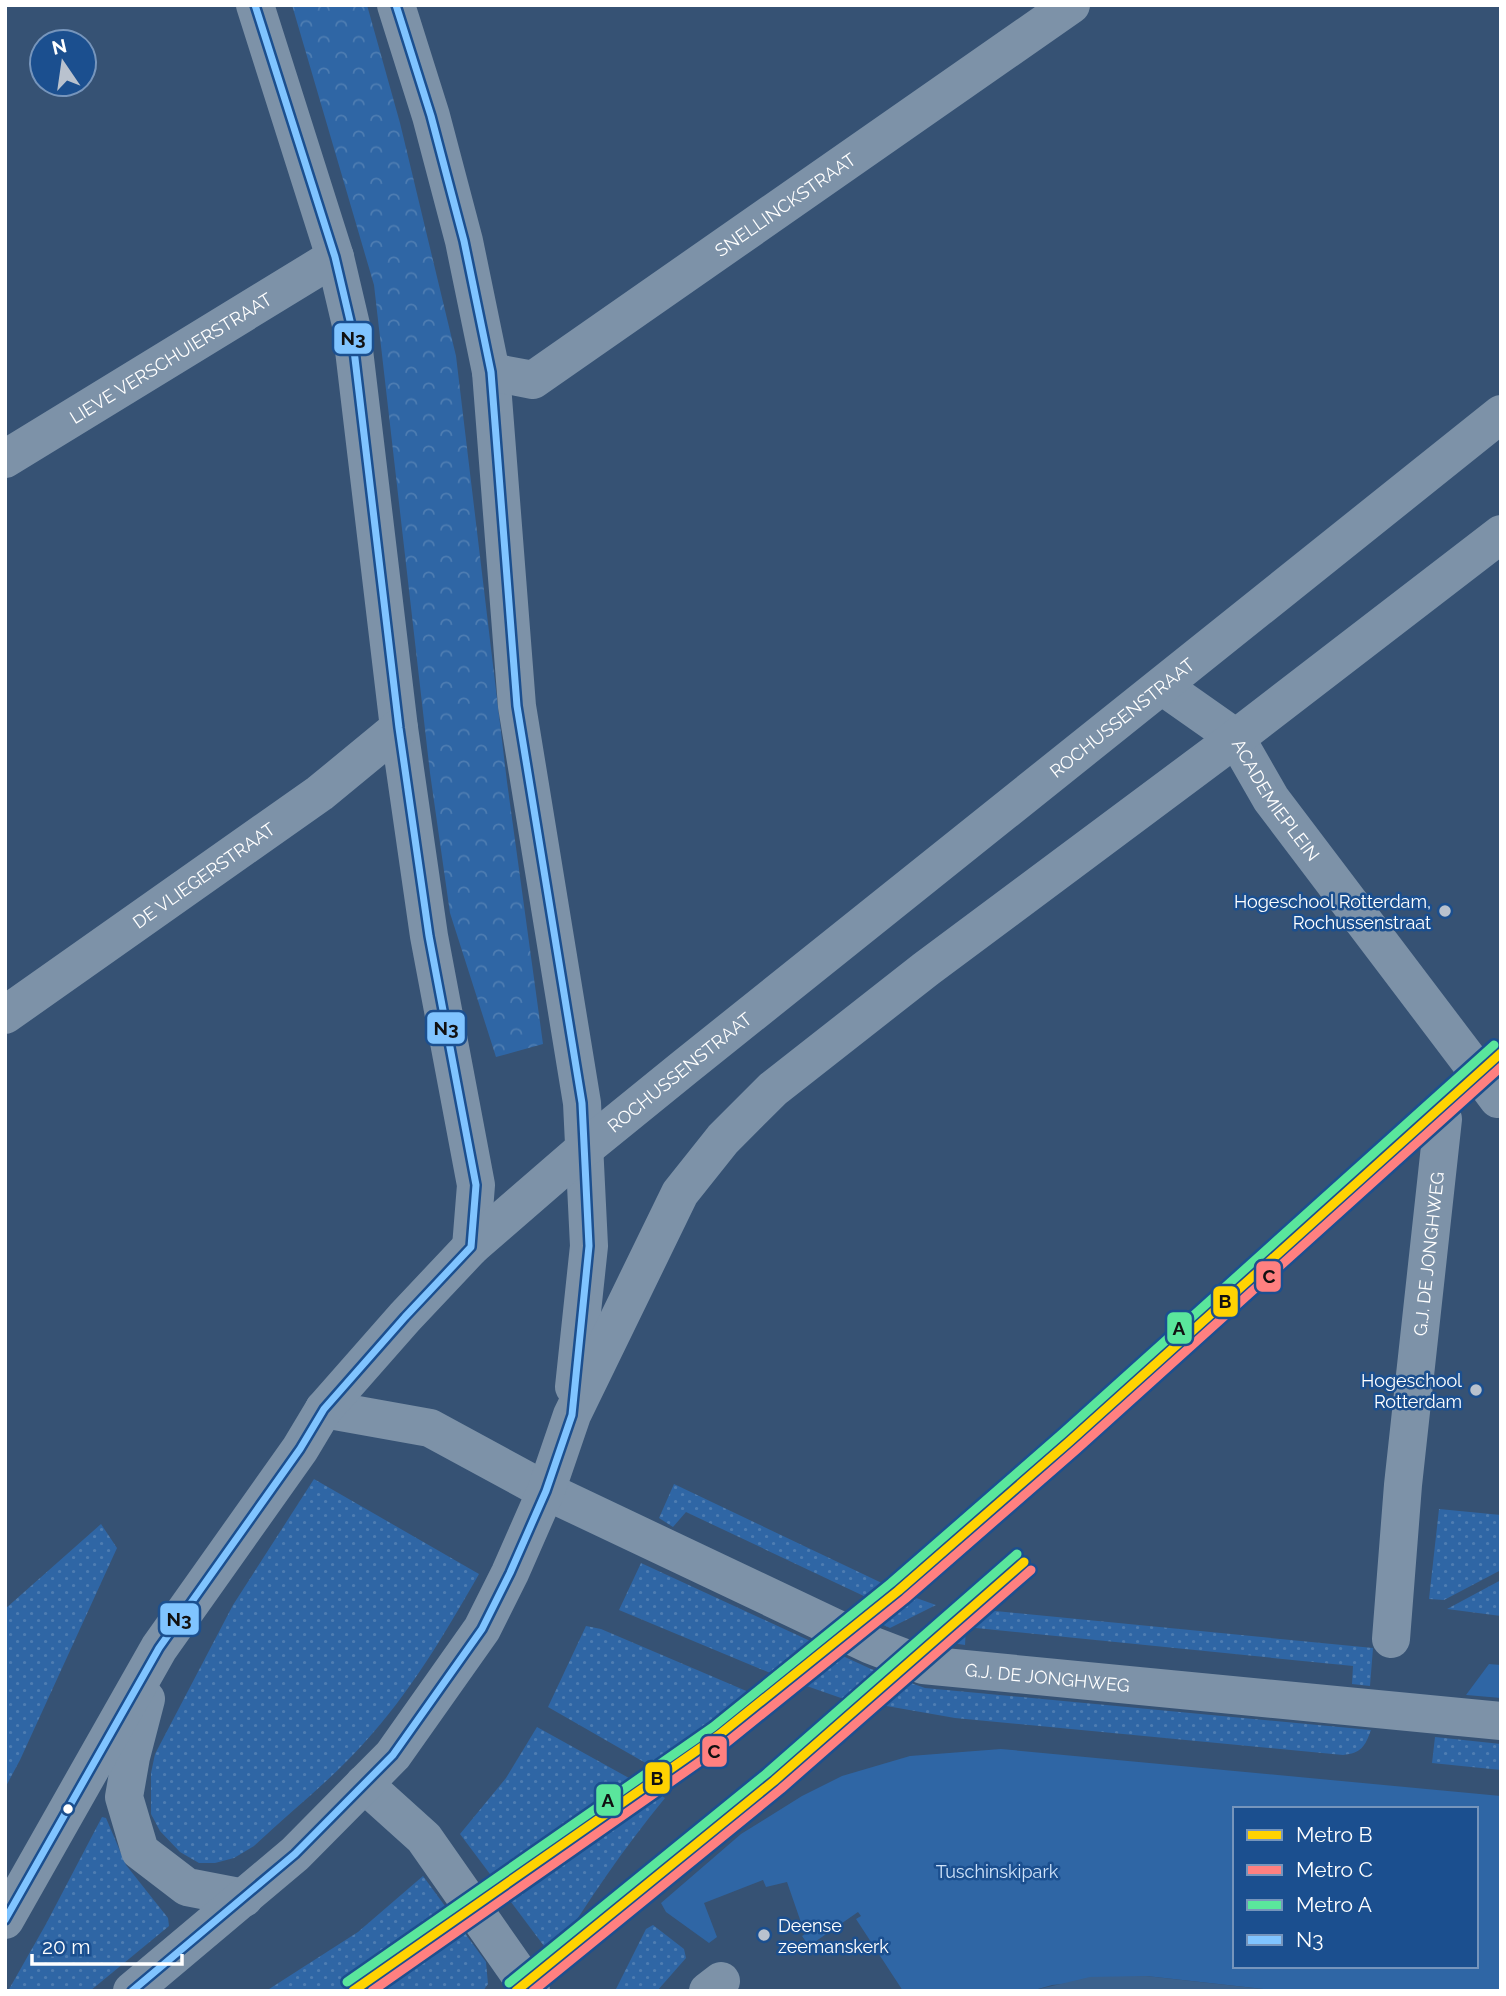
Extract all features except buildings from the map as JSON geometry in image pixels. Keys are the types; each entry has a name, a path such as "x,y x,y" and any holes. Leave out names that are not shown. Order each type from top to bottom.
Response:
{"street":[{"path":"255,5 335,257 351,325 399,728 429,936 476,1185 471,1247"},
{"path":"396,5 431,116 464,241 491,372 517,706 582,1103 589,1246 572,1415"},
{"name":"SNELLINCKSTRAAT","path":"491,372 533,380 1070,5"},
{"name":"LIEVE VERSCHUIERSTRAAT","path":"5,459 335,257"},
{"name":"ROCHUSSENSTRAAT","path":"5,1920 159,1648 300,1449 324,1409 471,1247 584,1149 1501,414"},
{"path":"132,1991 295,1854 393,1755 482,1629 546,1491 572,1415 680,1193 723,1139 773,1089 926,969 1236,738 1501,534"},
{"name":"ACADEMIEPLEIN","path":"1162,686 1236,738 1270,799 1486,1083 1499,1099 1501,1097"},
{"name":"DE VLIEGERSTRAAT","path":"5,1015 320,793 399,728"},
{"name":"G.J. DE JONGHWEG","path":"1391,1639 1404,1485 1443,1119"},
{"name":"G.J. DE JONGHWEG","path":"324,1409 430,1428 546,1491 871,1645 923,1665 1501,1721"},
{"path":"159,1648 131,1757 124,1797 140,1851 187,1887 244,1898"},
{"path":"364,1784 424,1838 531,1991"}],"green space":[{"path":"292,5 367,5 400,123 456,356 507,782 543,1044 496,1057 450,913 430,773 374,285"},
{"path":"314,1479 479,1574 412,1683 381,1724 351,1757 254,1846 234,1858 215,1863 199,1863 180,1852 160,1831 151,1814 151,1773 155,1754 233,1605"},
{"path":"674,1484 905,1594 936,1605 890,1628 857,1613 868,1598 686,1512 673,1527 659,1518"},
{"path":"1439,1509 1501,1515 1501,1570 1444,1600 1429,1599"},
{"path":"101,1524 117,1548 5,1788 5,1609"},
{"path":"641,1563 871,1669 925,1688 1371,1730 1362,1748 1343,1755 955,1718 841,1698 775,1675 619,1610"},
{"path":"1501,1580 1501,1616 1447,1609"},
{"path":"965,1608 1373,1648 1370,1686 1352,1684 1353,1666 966,1627 965,1645 913,1637"},
{"path":"586,1626 601,1629 772,1702 721,1740 682,1776 670,1777 548,1707"},
{"path":"1489,1664 1501,1665 1501,1698 1466,1695"},
{"path":"537,1727 665,1798 606,1876 553,1958 460,1834 506,1778"},
{"path":"1435,1737 1501,1744 1501,1770 1432,1763"},
{"name":"Tuschinskipark","path":"1001,1749 1501,1796 1501,1991 1282,1991 1146,1976 1052,1985 1031,1991 903,1991 856,1919 861,1916 858,1912 809,1946 802,1936 805,1934 787,1882 766,1887 763,1880 704,1903 717,1937 709,1943 666,1912 661,1903 741,1834 802,1796 842,1776 910,1756"},
{"path":"102,1817 106,1818 126,1865 168,1918 169,1926 90,1991 8,1991 46,1924"},
{"path":"423,1876 486,1962 488,1984 483,1991 266,1991 358,1932"},
{"path":"653,1925 684,1949 686,1958 657,1991 615,1991 646,1929"}],"shaded area":[{"path":"1146,1976 1282,1991 1031,1991 1090,1977"}],"metro line":[{"name":"A","path":"347,1982 713,1727 891,1583 1063,1433 1494,1045"},
{"name":"B","path":"353,1991 719,1735 898,1591 1070,1441 1501,1053"},
{"name":"C","path":"372,1991 725,1744 905,1599 1077,1449 1501,1067"},
{"name":"A","path":"509,1983 767,1773 1017,1554"},
{"name":"B","path":"516,1991 774,1781 1024,1562"},
{"name":"C","path":"533,1991 781,1789 1031,1570"}],"transit line":[{"name":"N3","path":"5,1920 159,1648 300,1449 324,1409 471,1247 476,1185 429,936 399,728 351,325 335,257 255,5"},
{"name":"N3","path":"132,1991 295,1854 393,1755 482,1629 546,1491 572,1415 589,1246 582,1103 517,706 491,372 464,241 431,116 396,5"}],"place":[{"name":"Hogeschool Rotterdam, Rochussenstraat","path":"1445,911"},
{"name":"Hogeschool Rotterdam","path":"1476,1390"},
{"name":"Deense zeemanskerk","path":"764,1935"}]}
